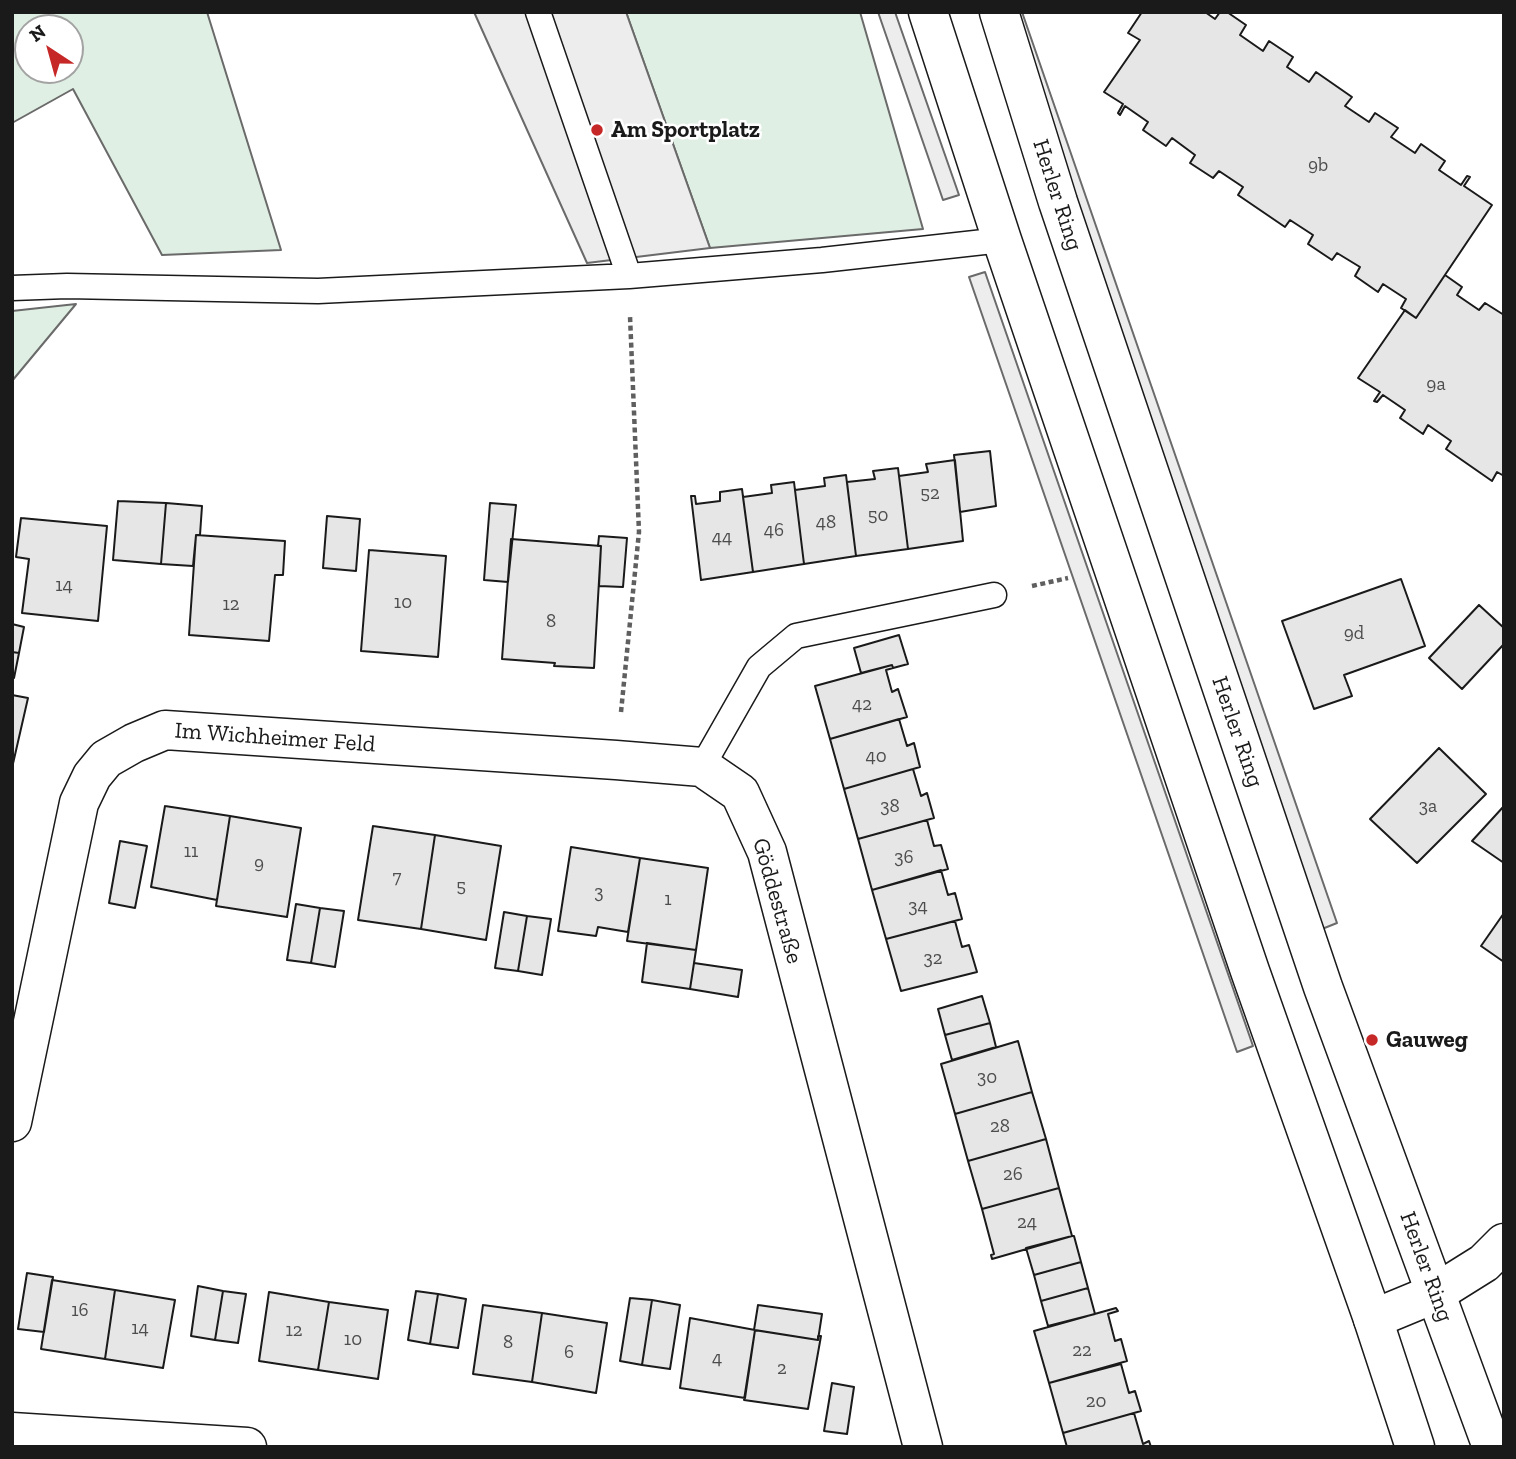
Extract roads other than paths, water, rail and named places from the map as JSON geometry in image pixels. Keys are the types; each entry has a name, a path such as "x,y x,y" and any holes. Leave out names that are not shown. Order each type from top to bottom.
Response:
{"main road":[{"path":"928,12 1002,240 1250,971 1373,1319 1415,1447"},
{"name":"Herler Ring","path":"999,12 1058,202 1319,974 1492,1447"},
{"name":"Im Wichheimer Feld","path":"12,1122 79,803 92,776 106,759 134,743 165,730 702,767"},
{"name":"Göddestraße","path":"702,767 740,793 766,852 923,1447"},
{"path":"1373,1319 1436,1293 1484,1263 1504,1243"},
{"path":"12,1432 247,1447"}],"lane":[{"path":"538,12 629,276"},
{"path":"12,288 67,286 318,291 629,276 822,260 1002,240"},
{"path":"702,767 759,667 796,636 994,595"}],"place":[{"name":"Am Sportplatz","path":"597,130"},
{"name":"Gauweg","path":"1372,1040"}]}
